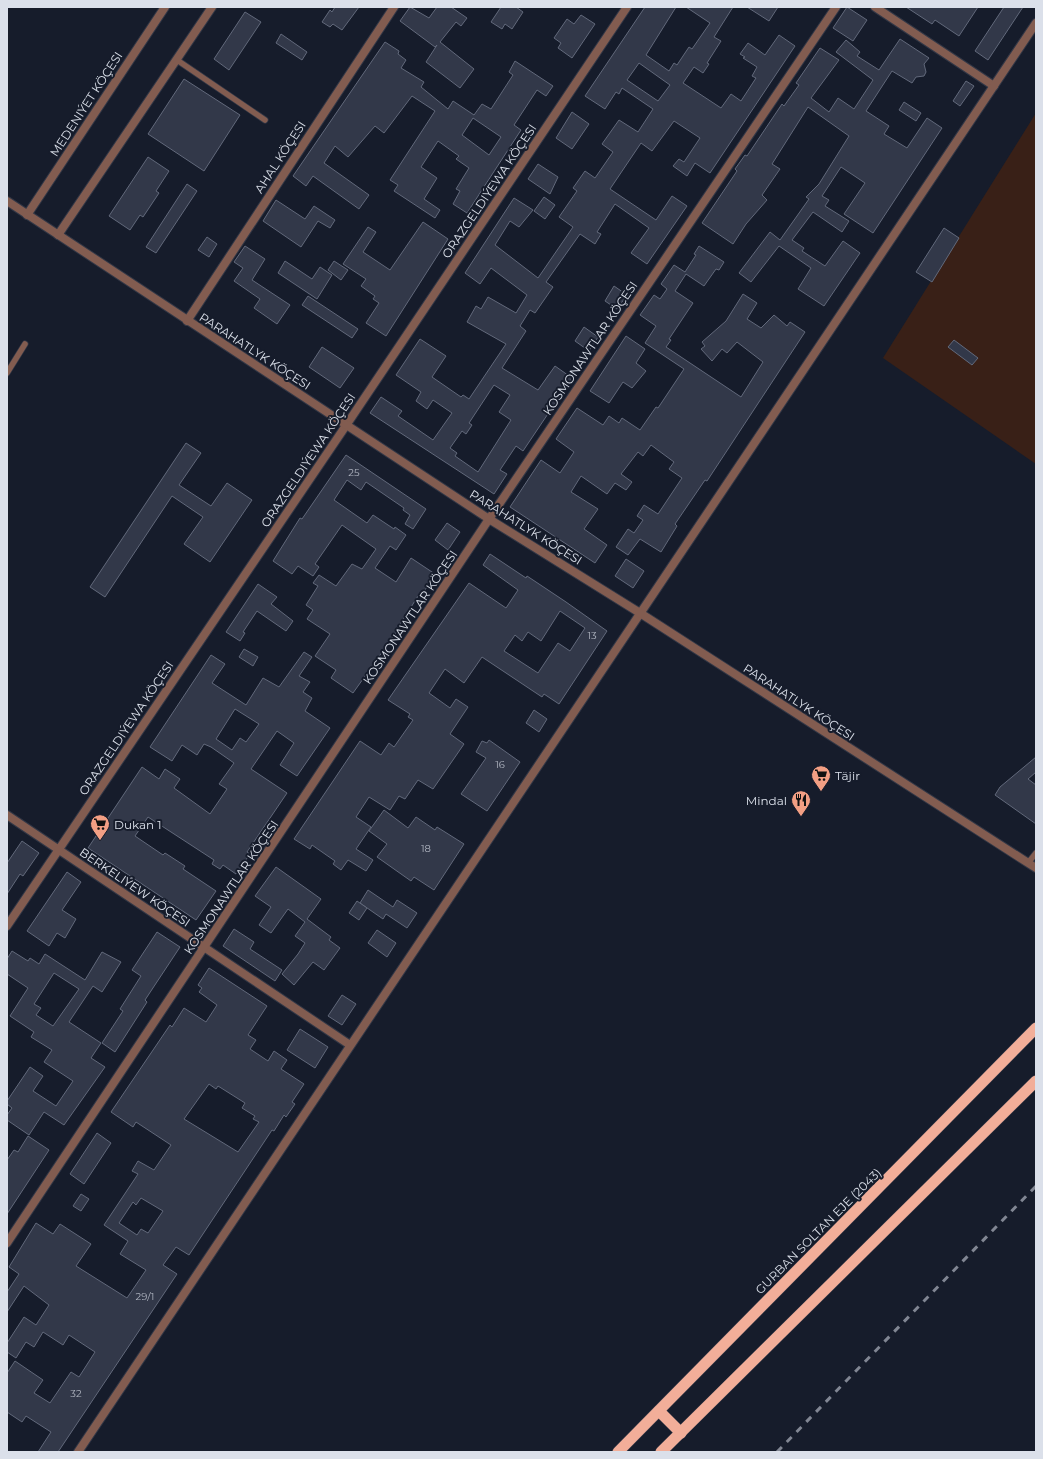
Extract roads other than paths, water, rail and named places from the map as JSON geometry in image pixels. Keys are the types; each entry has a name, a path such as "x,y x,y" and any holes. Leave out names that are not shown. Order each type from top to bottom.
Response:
{"highway":[{"name":"GURBAN SOLTAN EJE (2043)","path":"618,1452 1036,1028"},
{"path":"661,1452 1036,1081"},
{"path":"659,1411 681,1432"}],"street":[{"name":"MEDENIÝET KÖÇESI","path":"28,215 165,7"},
{"path":"58,235 212,7"},
{"name":"AHAL KÖÇESI","path":"187,321 394,7"},
{"name":"ORAZGELDIÝEWA KÖÇESI","path":"7,926 627,7"},
{"name":"KOSMONAWTLAR KÖÇESI","path":"7,1243 489,519 836,7"},
{"path":"875,7 994,86"},
{"path":"78,1452 1036,23"},
{"name":"PARAHATLYK KÖÇESI","path":"7,201 489,519 640,613 1036,868"},
{"name":"BERKELIÝEW KÖÇESI","path":"7,815 204,949 350,1045"}],"lane":[{"path":"177,60 265,120"},
{"path":"7,373 26,344"},
{"path":"1028,863 1036,853"}],"railway":[{"path":"777,1452 1036,1186"}],"place":[{"name":"Täjir","path":"821,792"},
{"name":"Mindal","path":"801,817"},
{"name":"Dukan 1","path":"100,841"}]}
